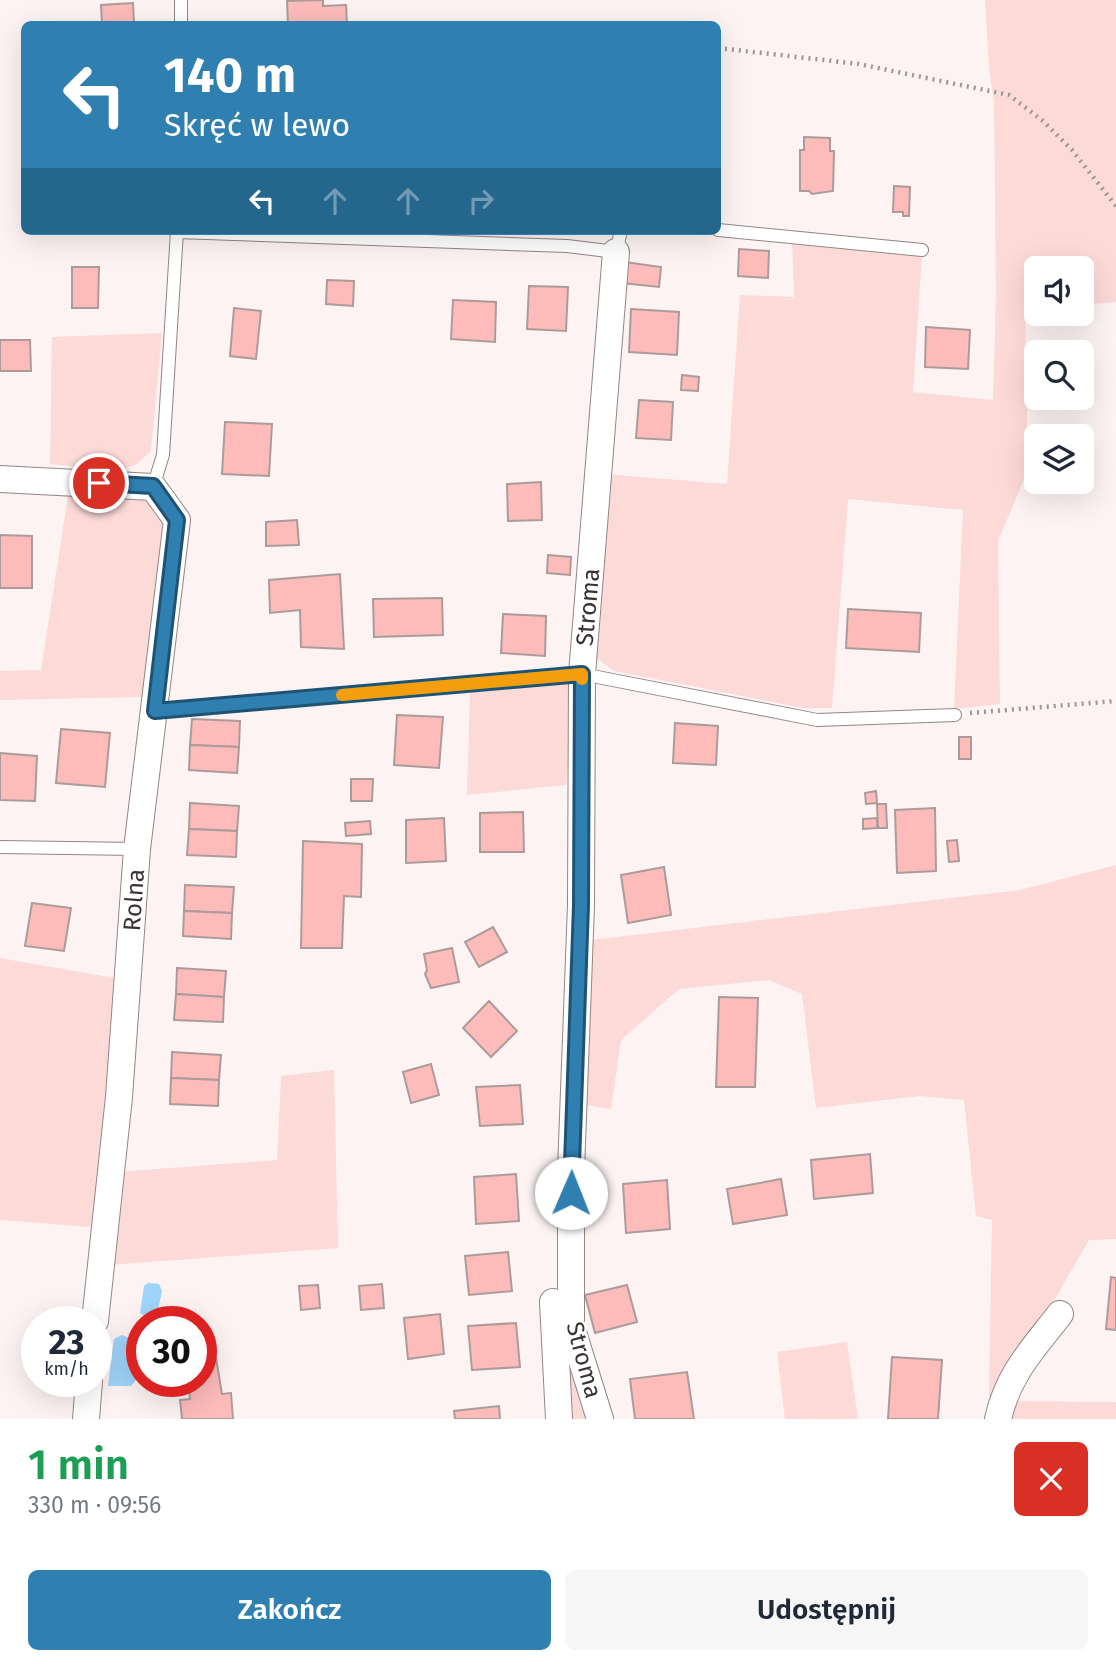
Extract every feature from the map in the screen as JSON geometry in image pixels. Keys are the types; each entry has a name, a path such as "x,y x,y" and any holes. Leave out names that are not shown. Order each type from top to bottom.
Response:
{"street":[{"name":"Stroma","path":"600,1419 571,1326 563,1237 581,905 582,674 619,242"},
{"path":"0,479 153,486"},
{"name":"Rolna","path":"97,1306 119,1097 137,849 177,520 153,486"},
{"path":"555,1112 563,1237 553,1304 559,1419"},
{"path":"998,1419 1003,1394 1021,1363 1060,1314"},
{"path":"86,1419 88,1397"}],"lane":[{"path":"181,0 181,21"},
{"path":"721,230 922,250"},
{"path":"153,486 163,455 177,235"},
{"path":"281,235 567,246 619,242"},
{"path":"155,711 582,674 817,720 955,715"},
{"path":"0,847 137,849"}],"path":[{"path":"721,48 859,64 1009,95 1043,121 1072,150 1116,206"},
{"path":"955,715 1116,701"}],"shaded area":[{"path":"985,0 1116,0 1116,302 1094,304 1094,256 1024,256 1024,410 1027,410 1027,424 1024,424 1024,479 998,541 1000,704 954,709 963,510 848,499 832,708 803,708 614,671 590,653 605,474 727,484 740,295 794,297 792,242 922,256 913,392 993,400 996,294 994,103"},
{"path":"162,333 151,451 137,464 118,471 50,464 52,337"},
{"path":"69,490 150,499 165,527 142,697 0,700 0,671 41,670"},
{"path":"567,682 576,698 566,785 467,795 470,690"},
{"path":"1116,865 1116,1239 1089,1240 1051,1306 989,1400 992,1220 976,1216 964,1100 920,1096 816,1108 802,994 769,980 679,989 621,1040 611,1109 585,1105 591,940 1020,890"},
{"path":"0,958 120,979 91,1227 0,1220"},
{"path":"334,1070 338,1248 110,1265 118,1172 277,1160 281,1076"},
{"path":"847,1342 858,1419 785,1419 777,1352"},
{"path":"569,1354 591,1419 566,1419"},
{"path":"1016,1401 1116,1402 1116,1419 1011,1419"}],"water":[{"path":"148,1283 159,1284 162,1291 159,1306 141,1306 144,1286"},
{"path":"122,1335 126,1337 126,1386 112,1386 114,1339"}],"building":[{"path":"323,0 323,6 346,5 347,21 288,21 287,1"},
{"path":"133,3 134,21 102,21 101,5"},
{"path":"804,137 830,138 830,151 834,151 833,191 812,194 809,191 800,191 800,150 804,150"},
{"path":"894,186 910,187 909,216 903,216 903,212 893,212"},
{"path":"739,249 769,251 768,278 738,276"},
{"path":"625,262 661,267 659,287 622,283"},
{"path":"72,267 99,267 98,308 72,308"},
{"path":"327,280 354,281 353,306 326,304"},
{"path":"529,286 568,287 566,331 527,329"},
{"path":"453,300 496,302 495,342 451,339"},
{"path":"234,308 261,311 256,359 230,356"},
{"path":"631,309 679,312 677,355 629,352"},
{"path":"926,327 970,330 968,369 925,367"},
{"path":"0,340 30,340 31,371 0,371"},
{"path":"682,375 699,377 698,391 681,390"},
{"path":"639,400 673,402 671,440 636,438"},
{"path":"225,422 272,424 269,476 222,474"},
{"path":"541,482 542,520 508,521 507,484"},
{"path":"297,520 299,545 266,546 266,522"},
{"path":"0,535 32,536 32,588 0,588"},
{"path":"548,555 571,557 570,575 547,573"},
{"path":"340,574 344,649 301,647 300,610 270,613 269,580"},
{"path":"442,598 443,635 374,637 373,599"},
{"path":"848,609 921,613 919,652 846,648"},
{"path":"503,614 546,616 545,656 501,653"},
{"path":"397,715 443,717 439,768 394,765"},
{"path":"192,719 240,721 239,747 190,745"},
{"path":"675,723 718,726 716,765 673,763"},
{"path":"61,729 110,733 105,787 56,783"},
{"path":"959,737 971,737 971,759 959,759"},
{"path":"190,745 239,747 237,773 189,770"},
{"path":"0,753 37,756 35,801 0,800"},
{"path":"351,779 373,779 372,801 351,801"},
{"path":"876,791 877,803 866,804 865,793"},
{"path":"190,803 239,806 237,831 189,829"},
{"path":"877,804 886,804 887,828 878,828"},
{"path":"935,808 936,871 897,873 895,810"},
{"path":"523,812 524,852 480,852 480,813"},
{"path":"444,818 446,861 406,863 406,820"},
{"path":"877,818 877,828 863,829 863,819"},
{"path":"370,821 371,834 346,836 345,823"},
{"path":"189,829 237,831 236,857 187,855"},
{"path":"957,840 959,861 949,862 947,841"},
{"path":"303,841 362,844 361,897 344,896 342,948 301,948"},
{"path":"664,867 671,915 628,923 621,875"},
{"path":"185,885 234,887 232,913 184,911"},
{"path":"32,903 71,908 64,951 25,946"},
{"path":"184,911 232,913 231,939 183,936"},
{"path":"493,927 507,952 479,967 465,942"},
{"path":"452,948 459,982 431,988 425,974 427,970 424,954"},
{"path":"177,968 226,971 224,997 176,994"},
{"path":"176,994 224,997 223,1022 174,1020"},
{"path":"719,997 758,998 755,1087 716,1087"},
{"path":"489,1001 517,1031 491,1057 463,1028"},
{"path":"172,1052 221,1055 219,1080 171,1078"},
{"path":"431,1064 439,1095 411,1103 403,1072"},
{"path":"171,1078 219,1080 218,1106 170,1104"},
{"path":"520,1085 523,1124 480,1126 476,1087"},
{"path":"870,1154 873,1193 814,1199 811,1160"},
{"path":"516,1174 519,1221 476,1224 474,1177"},
{"path":"781,1179 787,1215 733,1224 727,1189"},
{"path":"667,1180 670,1229 626,1233 623,1184"},
{"path":"508,1252 512,1291 469,1295 465,1256"},
{"path":"1111,1277 1116,1278 1116,1330 1106,1329"},
{"path":"382,1284 384,1308 361,1310 359,1286"},
{"path":"318,1285 320,1308 301,1310 299,1286"},
{"path":"627,1285 637,1322 595,1333 585,1295"},
{"path":"440,1314 444,1354 408,1359 404,1318"},
{"path":"516,1323 520,1367 472,1370 468,1326"},
{"path":"892,1357 942,1360 938,1419 888,1419"},
{"path":"217,1364 222,1394 231,1393 233,1419 182,1419 180,1400 217,1397"},
{"path":"687,1372 694,1419 635,1419 630,1379"},
{"path":"499,1406 500,1419 455,1419 454,1411"}],"slow traffic":[{"path":"342,695 582,674 582,679"}],"route":[{"path":"99,483 153,486 177,520 155,711 582,674 581,905 571,1193"}]}
